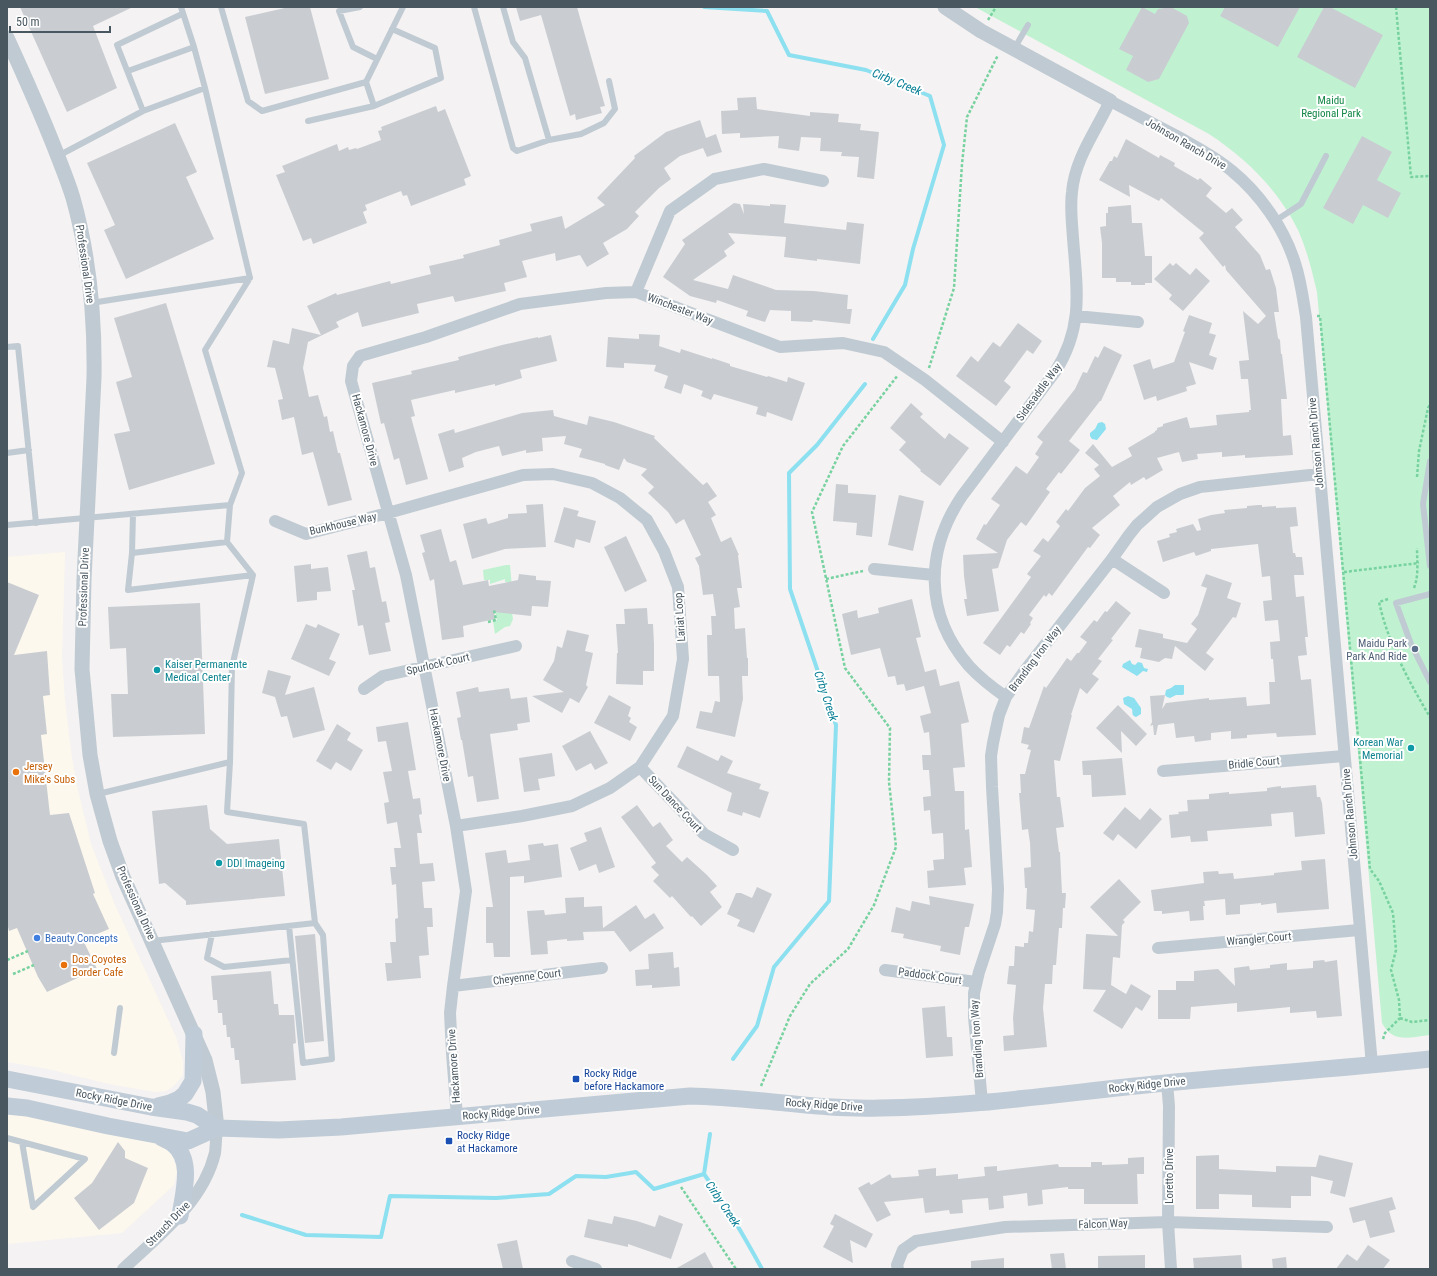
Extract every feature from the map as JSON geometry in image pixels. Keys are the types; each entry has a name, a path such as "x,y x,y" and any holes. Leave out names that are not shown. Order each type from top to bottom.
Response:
{"main road":[{"path":"151,1107 170,1103 179,1099 185,1094 193,1081 194,1034"},
{"name":"Rocky Ridge Drive","path":"7,1106 27,1108 108,1126 188,1141 217,1128 279,1130 341,1127 690,1096 850,1108 896,1108 982,1102 1167,1083 1430,1060"},
{"name":"Rocky Ridge Drive","path":"7,1079 151,1107 187,1112 197,1115 217,1128"},
{"path":"158,1136 174,1144 183,1157 186,1170 180,1216"}],"street":[{"name":"Johnson Ranch Drive","path":"945,7 981,31 1215,159 1232,171 1248,186 1275,221 1295,262 1301,285 1306,317 1372,1065"},
{"name":"Professional Drive","path":"7,38 38,105 73,196 80,227 88,277 94,347 94,378 82,669 90,755 97,794 110,841 123,877 205,1060 210,1075 217,1128"},
{"name":"Sidesaddle Way","path":"1006,697 978,675 954,644 939,610 934,575 941,536 952,510 1063,360 1072,337 1076,316 1077,291 1071,217 1072,190 1076,169 1081,157 1110,101"},
{"path":"636,292 670,211 715,179 764,169 823,181"},
{"name":"Winchester Way","path":"351,381 353,366 360,356 426,337 520,304 606,293 636,292 780,347 843,343 884,352 925,380 1003,442"},
{"path":"1076,316 1138,322"},
{"name":"Hackamore Drive","path":"351,381 406,575 456,826 466,890 450,1013 457,1117"},
{"name":"Lariat Loop","path":"388,513 523,476 553,474 592,483 620,498 647,520 664,551 678,587 683,659 673,716 640,767 610,788 572,806 522,816 456,826"},
{"name":"Branding Iron Way","path":"982,1102 974,1017 974,993 976,982 995,924 997,912 998,889 992,787 992,756 993,743 1006,697 1129,535 1157,506 1180,494 1200,487 1319,474"},
{"name":"Bunkhouse Way","path":"275,521 306,534 388,513"},
{"path":"1112,559 1164,594"},
{"path":"874,569 934,575"},
{"name":"Spurlock Court","path":"364,689 383,676 516,646"},
{"name":"Bridle Court","path":"1163,771 1344,756"},
{"name":"Sun Dance Court","path":"640,767 704,834 733,850"},
{"name":"Wrangler Court","path":"1158,948 1359,930"},
{"name":"Cheyenne Court","path":"453,986 602,968"},
{"name":"Paddock Court","path":"885,970 976,982"},
{"name":"Loretto Drive","path":"1167,1083 1169,1106 1168,1222 1171,1269"},
{"name":"Strauch Drive","path":"123,1269 180,1216 204,1182 215,1152 217,1128"},
{"name":"Falcon Way","path":"898,1269 897,1265 903,1250 916,1241 1006,1227 1168,1222 1327,1227"},
{"path":"572,1261 596,1269"}],"lane":[{"path":"181,7 205,88 250,278 205,350 242,473 230,506 227,542 253,575"},
{"path":"221,7 248,101 262,111 366,82"},
{"path":"360,7 339,11 353,47 377,59"},
{"path":"374,106 366,82 402,8 394,7"},
{"path":"474,7 513,148 517,151 548,140 581,134 604,123 615,109 609,81"},
{"path":"503,7 513,42 525,58 548,140"},
{"path":"143,111 117,45 182,14"},
{"path":"1009,46 1028,25"},
{"path":"308,121 374,106 441,78 435,48 392,30"},
{"path":"128,71 194,47"},
{"path":"58,156 143,111 205,88"},
{"path":"1275,221 1302,204 1326,156"},
{"path":"90,303 250,278"},
{"path":"7,347 18,346 36,523"},
{"path":"7,453 29,450"},
{"path":"1430,462 1423,504 1428,524 1430,566"},
{"path":"7,525 230,506"},
{"path":"133,514 132,553 128,590 253,575"},
{"path":"132,553 227,542"},
{"path":"253,575 232,667 228,812 304,824 315,924 323,935 332,1059 303,1063 288,926"},
{"path":"1430,594 1396,603 1411,644 1430,682"},
{"path":"97,794 230,762"},
{"path":"152,941 315,924"},
{"path":"212,934 207,958 224,967 292,960"},
{"path":"114,1053 120,1008"},
{"path":"7,1138 22,1142 85,1159 33,1207 22,1142"}],"path":[{"path":"1396,7 1411,177 1430,176"},
{"path":"925,380 954,288 962,164 967,116 1009,46"},
{"path":"1306,317 1320,316 1370,868 1379,881 1393,913 1396,950 1391,970 1399,1000 1400,1018 1412,1022 1430,1020"},
{"path":"756,1100 790,1016 810,984 848,949 874,905 896,847 889,782 890,728 845,668 812,512 843,446 905,366"},
{"path":"1344,572 1430,562"},
{"path":"826,578 874,569"},
{"path":"1379,602 1381,613 1397,654 1416,694 1430,717"},
{"path":"488,622 496,620 494,610"},
{"path":"7,960 28,951"},
{"path":"13,974 34,965"},
{"path":"681,1186 736,1269"}],"shaded area":[{"path":"65,552 62,657 65,701 77,786 91,844 115,905 176,1037 183,1061 183,1075 176,1084 167,1091 155,1092 109,1084 48,1069 7,1062 7,557"},
{"path":"7,1112 154,1141 172,1154 177,1170 174,1185 122,1233 7,1244"}],"green space":[{"name":"Maidu Regional Park","path":"975,7 1430,7 1430,1035 1409,1038 1397,1037 1386,1030 1382,1023 1317,292 1307,253 1298,230 1281,202 1260,176 1236,154 1209,134"},
{"path":"510,565 513,599 510,599 507,582 505,582 505,579 490,584 490,580 484,580 483,570"},
{"path":"495,610 512,613 513,619 510,626 505,627 495,634 493,621 497,620"}],"water":[{"path":"1102,422 1105,424 1106,429 1097,440 1092,439 1090,433 1095,429 1098,423"},
{"path":"1130,660 1132,664 1135,665 1138,662 1142,663 1144,668 1148,669 1147,672 1143,671 1137,676 1122,667 1123,664"},
{"path":"1175,685 1184,685 1184,694 1176,695 1170,698 1167,697 1165,695 1166,690"},
{"path":"1128,696 1134,698 1141,708 1141,714 1136,717 1133,715 1132,709 1124,704 1123,698"}],"building":[{"path":"20,7 133,7 93,26 117,88 67,112"},
{"path":"289,7 310,7 329,79 265,94 245,17"},
{"path":"516,7 577,7 605,106 600,107 602,113 576,120 575,114 570,116 541,15 520,21"},
{"path":"1142,7 1155,14 1158,9 1171,7 1187,16 1189,23 1159,79 1148,82 1126,70 1133,56 1119,49"},
{"path":"1225,7 1300,7 1278,47 1220,16"},
{"path":"1324,7 1330,7 1383,35 1355,88 1297,57"},
{"path":"756,97 757,109 810,116 810,112 839,114 838,122 861,124 860,130 879,132 874,179 857,177 859,157 841,156 842,152 820,151 821,138 801,137 799,151 778,148 779,136 740,138 740,133 722,134 721,111 738,110 737,98"},
{"path":"436,106 438,112 445,109 471,176 464,179 466,185 411,206 407,195 403,196 401,191 365,205 367,210 363,212 367,223 313,244 311,238 303,241 276,175 285,172 282,166 337,144 339,151 348,147 349,150 357,149 381,140 378,131 382,130 381,127"},
{"path":"700,120 706,138 716,134 722,152 707,157 703,148 680,156 664,168 671,179 659,188 635,212 639,216 627,229 603,243 609,254 587,267 580,255 556,261 555,253 522,261 527,277 504,283 506,291 455,302 453,296 417,304 419,313 362,327 358,312 336,322 339,327 308,342 303,368 309,397 318,395 324,417 327,416 330,432 333,431 338,453 340,453 352,500 328,506 313,452 302,455 294,417 282,420 278,400 283,399 275,368 267,367 273,340 289,344 292,328 321,335 307,306 336,293 337,295 390,281 391,284 431,274 429,266 464,258 463,255 500,245 499,240 532,231 530,224 562,216 565,229 605,205 597,198 635,158 634,156 666,132"},
{"path":"175,123 197,172 186,177 214,239 126,279 104,230 115,225 87,163"},
{"path":"1362,136 1392,152 1377,180 1401,193 1388,218 1363,205 1353,224 1323,208"},
{"path":"1126,139 1159,158 1160,155 1175,163 1174,166 1198,180 1200,178 1212,188 1206,196 1226,213 1232,208 1243,220 1235,227 1260,255 1266,270 1270,269 1276,288 1279,312 1274,312 1278,338 1280,340 1287,399 1281,399 1283,436 1291,435 1293,455 1245,458 1245,455 1222,457 1222,452 1197,454 1198,459 1182,462 1179,452 1157,458 1163,470 1146,480 1144,477 1131,485 1130,482 1113,496 1120,505 1092,528 1100,535 1090,548 1088,547 1052,596 1049,593 1046,597 1044,595 1029,615 1033,618 1024,634 1021,632 1010,647 1007,645 1000,655 983,643 1031,577 1027,574 1041,556 1033,551 1043,538 1048,542 1060,526 1056,522 1066,509 1068,511 1085,488 1100,476 1094,469 1099,465 1085,453 1093,444 1112,467 1132,456 1128,448 1155,432 1157,428 1163,426 1163,424 1187,417 1190,428 1217,425 1216,415 1249,412 1249,410 1251,410 1248,379 1241,379 1239,361 1249,360 1243,311 1258,324 1266,316 1226,270 1225,265 1223,267 1199,238 1204,233 1161,198 1159,201 1129,185 1130,197 1099,180 1114,156 1117,158"},
{"path":"734,203 740,204 744,214 743,204 770,206 770,204 786,205 784,223 846,230 847,222 864,224 860,264 784,257 786,237 728,233 735,243 724,251 727,256 693,280 728,289 733,275 776,290 814,291 848,295 847,309 852,309 850,324 813,320 812,322 791,321 791,311 770,310 765,322 746,316 748,311 717,300 716,303 690,296 663,277 685,244 682,240"},
{"path":"1131,205 1132,223 1142,223 1145,256 1152,256 1152,283 1145,283 1145,285 1131,285 1131,282 1116,282 1116,278 1102,278 1102,243 1100,227 1106,226 1106,213 1108,213 1108,207"},
{"path":"1170,263 1173,266 1176,263 1190,275 1196,268 1210,281 1183,311 1169,299 1172,295 1154,279"},
{"path":"166,303 215,464 129,490 114,434 130,431 116,382 132,377 114,318"},
{"path":"1189,315 1212,323 1209,333 1216,335 1209,355 1217,358 1213,370 1189,362 1196,384 1186,387 1187,391 1157,401 1156,396 1144,400 1133,365 1150,359 1153,369 1174,362 1185,332 1183,331"},
{"path":"1018,323 1042,341 1033,354 1027,350 1004,381 1011,387 996,406 956,376 971,356 978,362 993,342 1000,347"},
{"path":"639,334 660,335 659,346 680,353 681,349 767,377 768,376 787,382 788,377 805,383 792,421 767,412 766,417 756,414 758,407 714,394 711,400 701,396 703,391 684,384 681,394 664,388 668,376 654,371 656,365 624,363 624,368 606,367 608,337 639,339"},
{"path":"551,335 557,361 520,370 522,378 495,386 495,384 455,393 455,390 411,400 415,416 411,417 428,479 406,485 399,458 394,460 384,423 381,424 372,383 412,374 411,371 459,360 458,357 502,345"},
{"path":"1104,346 1122,355 1101,401 1069,441 1080,450 1061,474 1059,472 1046,489 1050,492 1026,526 1021,522 1007,540 998,568 992,569 999,611 967,616 964,599 967,599 963,555 998,553 976,539 984,524 986,525 1000,505 991,499 1016,466 1027,474 1039,457 1035,454 1043,442 1037,437 1075,389 1083,372 1087,373 1095,356 1098,358"},
{"path":"911,403 923,414 920,417 945,439 949,433 969,448 940,486 920,471 921,470 899,450 906,442 890,428"},
{"path":"553,410 554,416 587,425 589,416 614,422 655,436 654,438 703,485 707,482 717,496 708,502 716,515 711,518 721,542 731,537 739,555 742,588 737,588 740,607 734,608 735,629 745,628 748,658 748,676 742,676 743,699 735,737 696,728 700,711 712,713 715,701 720,702 719,676 708,676 707,635 712,635 711,616 716,616 713,594 703,595 699,566 695,558 701,555 684,519 676,524 668,512 648,493 654,487 641,475 647,469 627,462 624,458 619,470 605,464 579,457 582,449 564,444 566,436 542,438 543,451 526,453 526,450 502,456 499,446 476,452 462,458 464,467 449,472 438,434 454,429 455,433 522,413"},
{"path":"836,484 848,485 848,493 876,495 872,537 856,535 857,523 833,521"},
{"path":"899,495 924,501 913,551 888,545"},
{"path":"543,504 546,547 505,549 472,559 463,524 486,518 488,524 508,518 508,514 527,513 526,505"},
{"path":"1262,505 1262,507 1276,506 1276,508 1296,507 1298,526 1290,527 1293,553 1295,553 1296,557 1302,557 1304,575 1294,575 1296,597 1304,596 1308,637 1305,637 1307,655 1298,656 1301,680 1311,679 1316,735 1277,737 1276,733 1247,735 1247,738 1231,739 1231,731 1211,733 1211,740 1195,742 1194,736 1176,738 1174,723 1158,725 1156,735 1154,735 1153,725 1150,726 1152,722 1150,696 1165,695 1162,709 1166,703 1209,698 1209,700 1246,697 1247,706 1270,704 1269,682 1275,682 1270,642 1280,641 1278,620 1265,621 1263,601 1272,600 1270,576 1262,577 1258,544 1211,549 1211,551 1196,556 1194,552 1163,562 1157,541 1170,537 1169,534 1177,532 1176,529 1193,524 1197,531 1201,530 1198,519 1225,513 1224,510"},
{"path":"564,507 579,511 577,516 596,521 590,543 576,539 574,548 554,542"},
{"path":"441,529 450,562 456,560 463,585 488,580 489,586 518,580 519,574 536,576 536,580 551,581 548,607 532,606 531,616 494,612 495,619 463,626 464,637 442,640 434,579 430,581 422,553 425,552 420,535"},
{"path":"626,536 647,581 625,592 604,547"},
{"path":"367,551 370,568 375,567 382,602 386,601 390,622 385,623 391,651 369,655 363,625 358,626 352,590 355,590 347,555"},
{"path":"311,564 311,569 328,567 331,591 317,592 317,600 297,602 294,566"},
{"path":"1206,574 1232,583 1227,598 1241,603 1236,618 1233,617 1206,653 1214,659 1205,671 1175,646 1172,659 1165,658 1159,662 1140,658 1142,648 1135,647 1139,629 1163,634 1163,638 1187,643 1197,629 1191,624 1198,615 1207,588 1201,586"},
{"path":"7,582 39,595 14,655 47,651 50,695 43,696 47,734 41,735 50,815 69,813 95,893 93,894 109,929 83,940 97,969 47,992 38,977 17,928 9,931 7,923"},
{"path":"912,599 921,637 916,638 925,672 936,669 940,686 959,681 969,722 961,724 965,767 953,768 955,791 964,791 965,830 969,829 972,867 964,868 966,885 928,888 927,871 934,870 933,860 944,859 944,854 943,833 932,834 930,810 924,811 923,797 931,796 929,770 923,770 922,755 931,755 929,732 924,733 920,716 931,713 924,686 906,691 904,684 897,685 895,676 888,677 880,648 851,655 842,614 857,610 858,618 879,613 878,608"},
{"path":"1116,601 1131,613 1098,659 1102,661 1092,674 1099,679 1087,694 1080,688 1071,715 1060,761 1054,760 1057,797 1060,797 1064,827 1056,828 1060,852 1062,893 1066,893 1065,908 1063,908 1062,928 1059,928 1056,965 1053,965 1052,984 1045,984 1043,1008 1047,1047 1004,1051 1003,1036 1014,1035 1013,1018 1016,985 1007,984 1009,966 1014,966 1015,946 1024,947 1024,943 1028,943 1029,931 1033,932 1035,910 1026,909 1027,888 1025,888 1024,868 1031,867 1030,843 1028,829 1022,830 1019,793 1021,793 1020,774 1025,774 1031,750 1027,749 1029,745 1021,743 1024,727 1029,728 1044,686 1046,688 1067,658 1071,661 1077,653 1079,653 1087,642 1080,637 1094,620 1097,622 1105,611 1107,612"},
{"name":"Kaiser Permanente Medical Center","path":"200,603 205,734 113,737 111,694 128,694 126,648 110,649 108,607"},
{"path":"647,608 648,624 653,624 654,671 643,671 643,685 616,684 618,653 616,624 625,624 624,609"},
{"path":"306,624 316,628 318,624 340,634 329,659 336,662 329,676 291,659"},
{"path":"567,630 589,635 585,651 593,653 586,685 588,687 579,703 570,698 562,713 532,696 564,692 543,680 554,661 557,646 562,648"},
{"path":"268,670 291,676 285,695 314,687 325,730 293,738 287,716 281,717 275,697 262,693"},
{"path":"478,687 479,692 509,688 511,699 527,697 530,722 517,724 518,730 490,734 499,799 477,802 473,776 468,777 457,718 461,717 456,692"},
{"path":"609,695 631,707 628,716 631,718 629,722 637,727 630,741 594,723"},
{"path":"1118,705 1147,734 1136,746 1121,731 1122,753 1096,728"},
{"path":"408,722 416,770 408,771 413,799 420,798 422,814 419,815 422,833 417,833 420,864 433,863 435,881 422,882 424,908 432,908 433,927 427,927 429,955 419,956 421,978 387,981 385,963 392,963 390,942 396,942 395,919 398,918 396,884 392,885 390,867 396,867 394,848 401,848 397,822 387,824 384,803 389,802 383,772 392,771 386,741 378,742 376,727"},
{"path":"337,724 351,733 347,740 363,750 351,771 336,762 331,770 316,761"},
{"path":"590,731 608,763 595,770 591,763 576,771 562,746"},
{"path":"687,746 718,761 721,755 733,761 727,773 761,784 759,789 769,792 760,818 743,812 742,816 727,811 732,793 677,767"},
{"path":"552,753 555,776 538,779 540,790 524,792 519,758"},
{"path":"1122,758 1126,795 1092,797 1091,775 1083,775 1082,761"},
{"path":"1316,785 1317,797 1320,797 1322,803 1325,834 1295,837 1293,812 1271,814 1272,826 1207,831 1208,841 1191,842 1190,836 1171,838 1169,815 1188,811 1187,800 1209,799 1209,794 1267,791 1267,788 1281,786 1281,788"},
{"name":"DDI Imageing","path":"207,805 210,829 227,844 279,839 285,896 186,905 186,901 165,883 159,884 152,811"},
{"path":"637,805 653,827 660,822 673,840 666,846 682,862 687,857 717,886 710,892 722,907 701,926 672,896 670,898 653,881 659,875 651,867 656,863 621,817"},
{"path":"1125,807 1140,820 1150,808 1162,819 1136,849 1118,834 1113,841 1103,833"},
{"path":"601,827 615,867 599,873 596,864 579,871 570,848 587,841 584,833"},
{"path":"543,843 544,846 558,844 562,877 524,883 524,876 510,877 510,957 494,957 493,943 486,943 486,907 493,907 485,853 506,850 508,863 530,860 528,845"},
{"path":"1325,859 1329,909 1277,913 1276,903 1261,905 1261,903 1240,905 1240,914 1226,915 1225,899 1204,901 1204,920 1190,921 1189,911 1162,914 1162,911 1154,911 1151,890 1204,883 1203,872 1218,871 1219,874 1233,873 1234,879 1274,875 1274,873 1302,870 1301,861"},
{"path":"1119,879 1141,902 1123,920 1125,922 1122,925 1120,958 1113,957 1111,985 1126,994 1131,984 1151,996 1142,1011 1136,1007 1122,1029 1093,1011 1106,990 1083,989 1086,934 1118,936 1090,907"},
{"path":"757,887 772,894 754,933 737,926 740,920 727,914 736,893 741,893 752,898"},
{"path":"929,896 974,904 969,927 965,927 960,955 940,951 941,946 903,938 904,934 891,932 896,907 910,911 912,901 930,905"},
{"path":"584,897 584,907 602,906 603,928 636,905 645,919 654,913 664,928 630,952 614,931 583,932 584,940 567,941 567,939 547,941 548,954 531,955 527,911 544,910 545,915 566,913 565,898"},
{"path":"315,934 324,1041 305,1043 295,936"},
{"path":"673,952 674,968 679,967 680,986 652,988 652,985 636,986 635,970 649,969 648,954"},
{"path":"1324,960 1325,962 1337,960 1342,1016 1317,1018 1316,1011 1290,1013 1290,1007 1237,1012 1237,1003 1191,1007 1190,1019 1158,1019 1158,990 1176,990 1176,981 1194,981 1194,971 1218,969 1235,986 1234,968 1249,966 1250,970 1270,968 1270,965 1287,963 1287,970 1313,968 1313,961"},
{"path":"271,971 274,1004 278,1004 279,1015 294,1015 296,1043 293,1044 296,1080 241,1084 239,1060 235,1060 234,1048 231,1048 230,1037 227,1037 226,1025 223,1025 222,1013 218,1013 217,1000 213,1000 211,976"},
{"path":"945,1006 947,1037 952,1037 953,1056 926,1058 922,1008"},
{"path":"118,1142 125,1151 125,1158 148,1168 134,1203 99,1230 74,1198 92,1183"},
{"path":"1219,1155 1219,1169 1276,1172 1276,1166 1316,1167 1319,1155 1353,1163 1345,1197 1330,1193 1333,1181 1311,1176 1311,1196 1291,1196 1291,1208 1252,1207 1252,1195 1219,1194 1219,1209 1196,1209 1196,1156"},
{"path":"1144,1157 1144,1174 1137,1174 1138,1204 1084,1204 1084,1189 1068,1189 1068,1187 1042,1190 1043,1204 1028,1206 1027,1193 1003,1196 1004,1208 989,1210 988,1198 962,1200 963,1213 950,1214 949,1210 925,1213 923,1198 884,1202 891,1215 877,1222 858,1188 869,1182 871,1185 890,1174 892,1178 919,1176 918,1170 936,1168 936,1176 958,1174 958,1179 985,1176 984,1167 997,1166 997,1171 1058,1164 1059,1167 1091,1167 1091,1162 1102,1162 1102,1165 1128,1164 1128,1158"},
{"path":"1392,1197 1396,1209 1389,1211 1395,1232 1370,1238 1365,1220 1353,1223 1349,1208"},
{"path":"835,1214 873,1234 866,1248 850,1240 853,1263 823,1247 834,1226 830,1224"},
{"path":"659,1215 683,1224 671,1259 628,1244 628,1247 584,1237 588,1219 612,1224 614,1216 655,1227"},
{"path":"517,1240 523,1269 503,1269 497,1244"},
{"path":"1368,1245 1390,1260 1383,1269 1336,1269 1347,1254 1357,1261"},
{"path":"705,1252 714,1269 675,1269 693,1259"},
{"path":"1064,1253 1066,1269 1052,1269 1050,1254"},
{"path":"1145,1255 1145,1269 1098,1269 1098,1256"},
{"path":"1241,1255 1242,1269 1194,1269 1193,1258"},
{"path":"1286,1257 1287,1269 1273,1269 1272,1259"},
{"path":"1004,1258 1004,1269 971,1269 971,1261"}],"waterway":[{"name":"Cirby Creek","path":"704,7 767,11 789,55 866,70 930,96 944,145 913,249 905,285 873,339"},
{"name":"Cirby Creek","path":"733,1059 757,1026 774,967 829,901 836,725 790,589 789,473 817,445 865,384"},
{"name":"Cirby Creek","path":"710,1134 704,1174 720,1197 762,1269"},
{"path":"242,1215 306,1235 381,1237 390,1196 496,1198 549,1194 576,1176 606,1177 636,1172 654,1189 704,1174"}],"place":[{"name":"Maidu Park Park And Ride","path":"1415,649"},
{"name":"Kaiser Permanente Medical Center","path":"157,670"},
{"name":"Korean War Memorial","path":"1411,748"},
{"name":"Jersey Mike's Subs","path":"16,772"},
{"name":"DDI Imageing","path":"219,863"},
{"name":"Beauty Concepts","path":"37,938"},
{"name":"Dos Coyotes Border Cafe","path":"64,965"},
{"name":"Rocky Ridge before Hackamore","path":"576,1079"},
{"name":"Rocky Ridge at Hackamore","path":"449,1141"}]}
